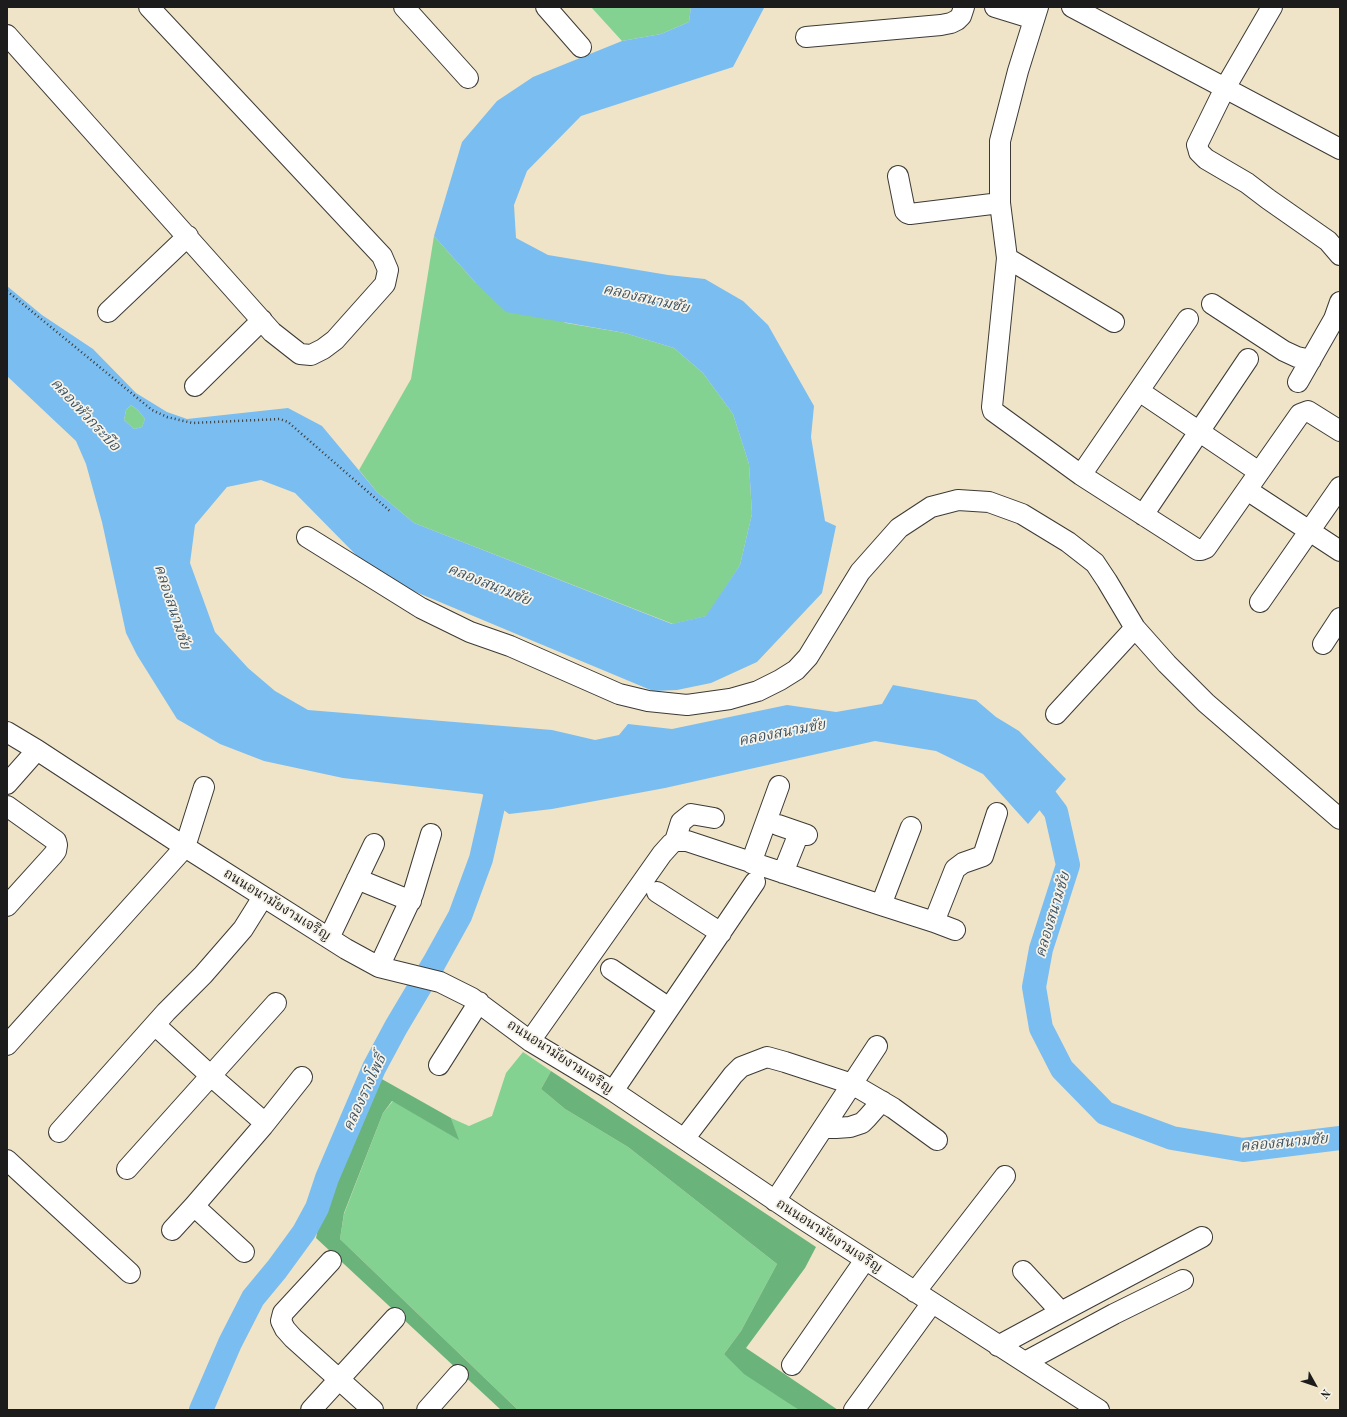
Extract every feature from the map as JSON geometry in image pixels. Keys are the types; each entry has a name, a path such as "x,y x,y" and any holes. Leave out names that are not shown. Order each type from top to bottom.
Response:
{"street":[{"path":"7,35 188,236 272,332 300,354 311,355 323,349 335,340 385,284 388,270 382,256 149,7"},
{"path":"404,7 468,78"},
{"path":"546,7 581,48"},
{"path":"806,37 952,23 958,20 961,16 964,7"},
{"path":"995,7 1036,13 1018,72 1000,141 1000,203 1007,258 993,410 995,414 1081,475 1198,550 1204,550 1300,414 1308,411 1340,431"},
{"path":"1072,7 1340,149"},
{"path":"1272,7 1225,88 1197,144 1198,152 1206,159 1247,183 1328,241 1340,255"},
{"path":"898,176 905,212 910,214 1000,203"},
{"path":"108,312 188,236"},
{"path":"1007,258 1114,322"},
{"path":"1298,382 1334,319 1340,302"},
{"path":"1212,304 1284,350 1297,357 1310,360"},
{"path":"1081,475 1188,319"},
{"path":"195,386 262,320"},
{"path":"1143,515 1248,358"},
{"path":"1139,391 1259,472"},
{"path":"1260,602 1340,487"},
{"path":"1246,490 1340,551"},
{"path":"307,537 432,614 470,632 510,646 619,694 648,701 687,705 730,698 758,691 796,670 808,657 860,572 899,528 931,507 958,500 989,502 1022,514 1068,542 1095,563 1135,628 1167,664 1206,703 1340,819"},
{"path":"1323,644 1340,618"},
{"path":"1056,714 1135,628"},
{"name":"ถนนอนามัยงามเจริญ","path":"7,732 263,897 379,967 430,978 479,1002 530,1041 613,1092 865,1260 1099,1410"},
{"path":"7,784 37,750"},
{"path":"751,863 779,786"},
{"path":"7,1045 185,847 204,787"},
{"path":"7,806 56,841 57,845 56,851 53,855 7,906"},
{"path":"934,922 955,869 963,863 983,856 997,812"},
{"path":"530,1041 662,854 675,841 681,822 691,814 714,818"},
{"path":"778,824 803,834 783,873"},
{"path":"881,905 911,827"},
{"path":"379,967 411,901 431,834"},
{"path":"675,841 687,841 955,930"},
{"path":"329,938 374,844"},
{"path":"357,878 411,901"},
{"path":"613,1092 755,882"},
{"path":"657,892 721,933"},
{"path":"59,1132 155,1025 203,975 243,929 263,897"},
{"path":"612,969 669,1008"},
{"path":"439,1065 479,1002"},
{"path":"127,1170 276,1003"},
{"path":"155,1025 265,1123"},
{"path":"775,1201 877,1046"},
{"path":"684,1139 733,1075 741,1067 767,1057 852,1084 882,1101 937,1140"},
{"path":"172,1230 265,1123 302,1077"},
{"path":"823,1128 850,1127 862,1123 882,1101"},
{"path":"7,1160 130,1272"},
{"path":"915,1292 1005,1176"},
{"path":"194,1206 244,1252"},
{"path":"998,1346 1202,1237"},
{"path":"792,1365 865,1260"},
{"path":"331,1261 283,1313 281,1321 285,1329 293,1338 340,1378 374,1410"},
{"path":"1023,1270 1061,1312"},
{"path":"1024,1362 1114,1314 1183,1280"},
{"path":"854,1410 932,1303"},
{"path":"311,1410 395,1318"},
{"path":"427,1410 458,1375"}],"path":[{"path":"7,291 152,410 167,417 192,423 280,419 288,422 391,512"}],"green space":[{"path":"591,7 691,7 689,22 661,34 622,41"},
{"path":"434,236 475,282 566,323 625,333 674,348 703,373 733,414 749,464 752,514 740,565 707,616 673,624 414,523 377,492 359,470 411,379"},
{"path":"131,405 138,410 145,419 142,427 134,429 124,420 126,410"},
{"path":"523,1052 551,1071 541,1089 565,1109 628,1147 777,1264 741,1331 724,1354 799,1410 518,1410 340,1239 344,1214 383,1113 393,1101 458,1139 451,1118 469,1126 492,1116 506,1073"},
{"path":"551,1071 816,1247 805,1268 746,1348 838,1410 799,1410 744,1374 724,1354 741,1331 777,1264 628,1147 565,1109 541,1089"},
{"path":"380,1078 451,1118 459,1140 392,1101 383,1113 344,1213 340,1239 518,1410 501,1410 316,1238 324,1201 370,1091"}],"water":[{"name":"คลองหัวกระบือ","path":"691,7 764,7 733,67 581,116 527,171 514,205 516,238 548,255 668,275 705,279 743,301 768,325 814,406 811,437 825,521 836,526 822,593 757,662 711,683 677,690 653,691 411,590 362,561 295,493 261,480 227,487 195,525 190,563 215,632 248,668 275,691 308,710 552,730 595,740 619,735 628,724 672,729 787,705 836,712 882,704 893,685 976,700 996,717 1019,731 1066,779 1028,824 983,774 936,751 875,741 665,788 552,809 509,814 482,794 343,778 264,761 220,744 177,719 137,655 126,633 102,522 86,464 76,441 7,376 7,286 42,315 93,349 136,393 167,412 187,419 288,408 322,426 377,492 414,523 672,624 706,616 740,565 752,514 749,464 733,414 703,373 674,348 625,333 506,312 475,282 434,236 462,142 497,101 533,77 622,41 661,34 689,22","holes":["131,405 138,410 145,419 142,427 134,429 124,420 126,410"]}],"waterway":[{"name":"คลองรางโพธิ์","path":"201,1410 230,1343 253,1298 277,1269 304,1232 317,1208 327,1178 374,1068 460,916 481,859 501,771"},
{"name":"คลองสนามชัย","path":"1028,775 1056,812 1068,865 1041,949 1034,987 1041,1028 1062,1069 1105,1113 1172,1138 1243,1150 1340,1138"}]}
